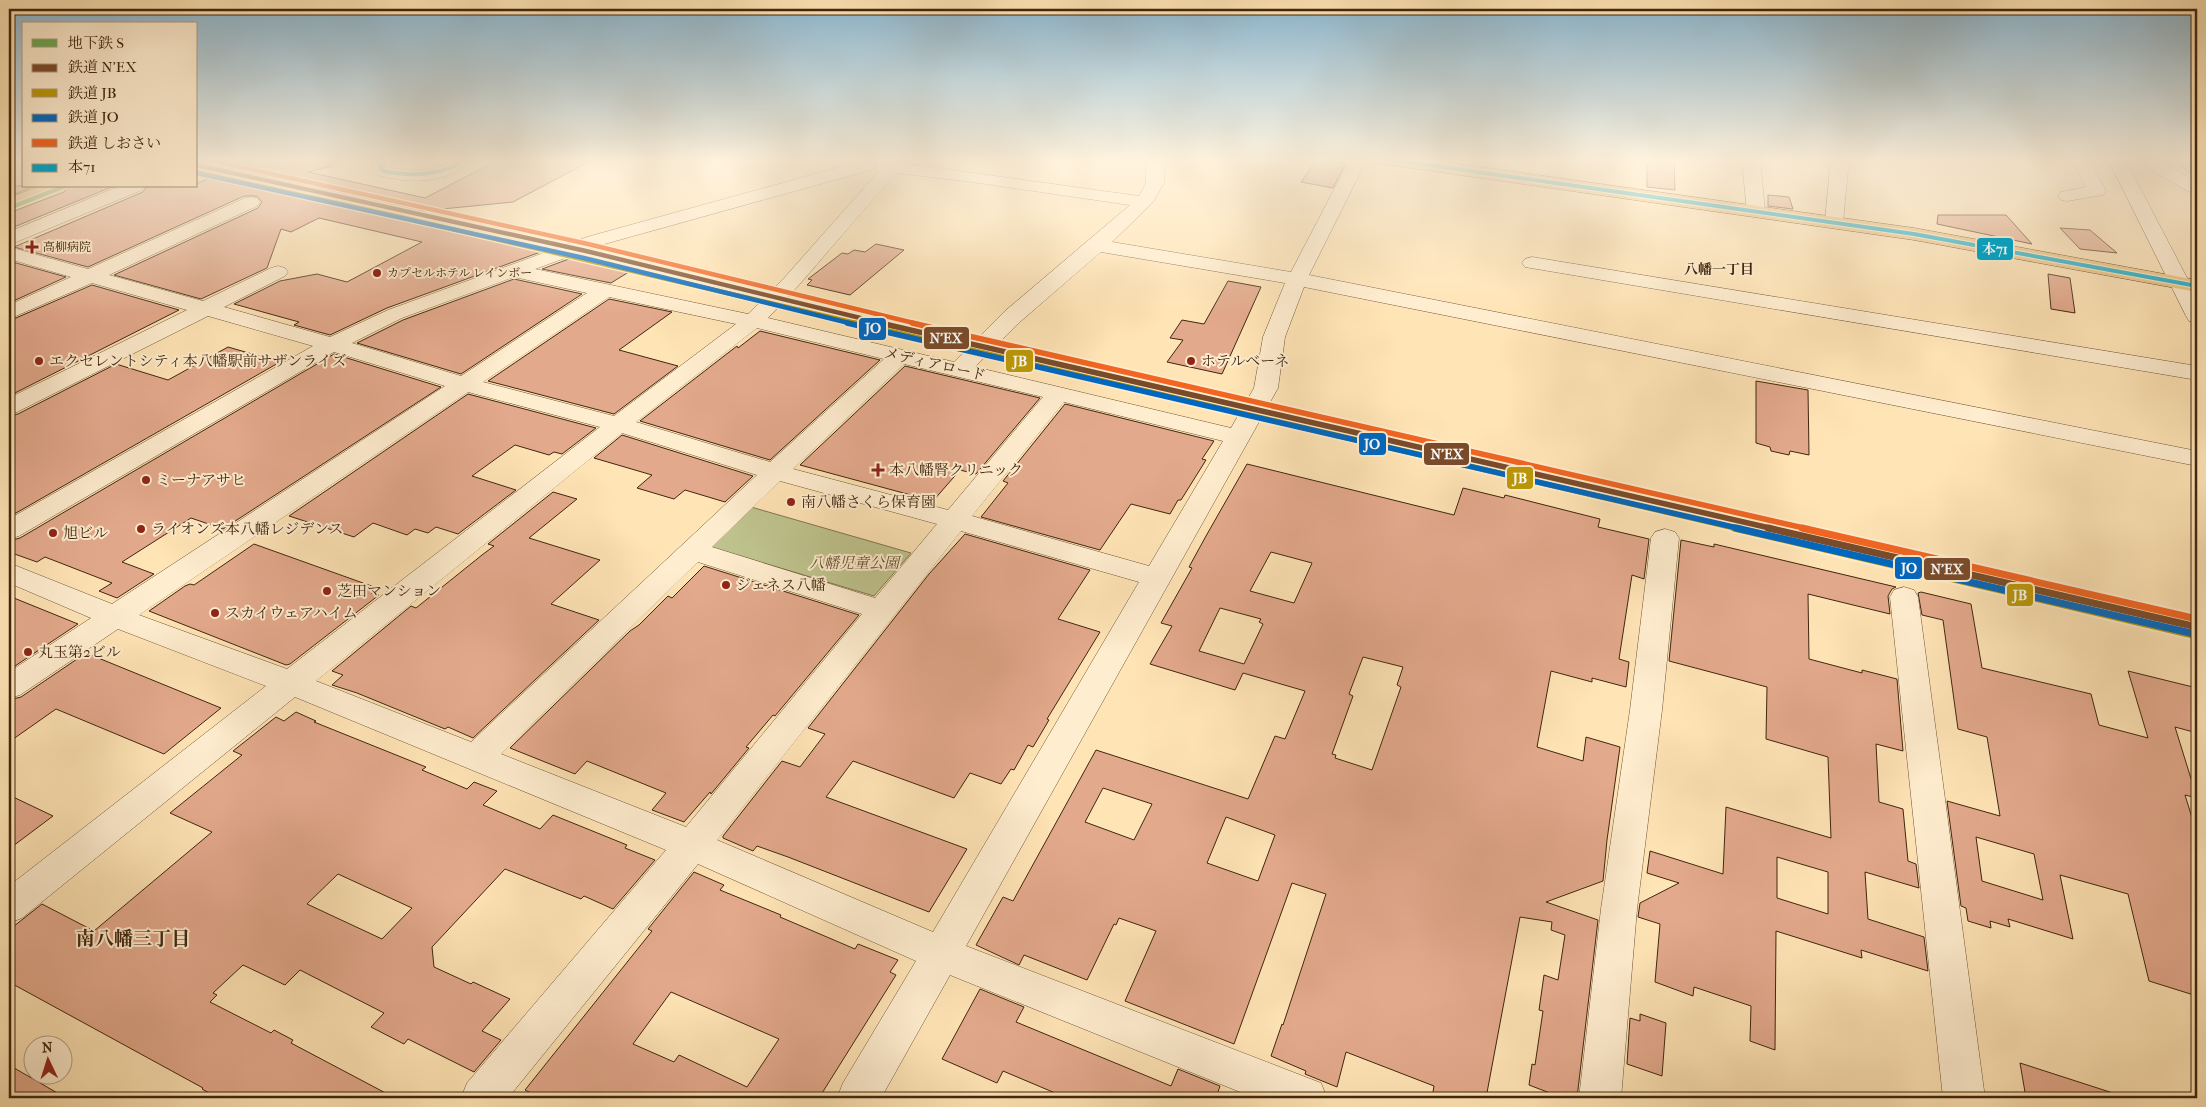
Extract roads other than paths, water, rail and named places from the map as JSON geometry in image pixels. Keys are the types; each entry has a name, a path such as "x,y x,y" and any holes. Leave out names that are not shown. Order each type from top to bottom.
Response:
{"main road":[{"path":"1756,211 1952,240 2188,284"}],"street":[{"path":"9,239 77,211"},
{"path":"9,313 232,211"},
{"path":"9,530 332,344 395,314 594,241 703,211"},
{"path":"9,907 618,424 753,321 856,211"},
{"path":"959,370 1013,316 1135,211"},
{"path":"858,1098 1266,388 1274,337 1297,279 1332,211"},
{"path":"1834,222 1835,211"},
{"path":"2146,211 2188,284 2197,316"},
{"path":"1097,245 1297,279 2197,459"},
{"path":"9,253 332,344 464,384 618,424 776,472 1157,578"},
{"path":"1532,263 2197,373"},
{"name":"メディアロード","path":"513,271 608,289 753,321 1238,437"},
{"path":"9,407 278,272"},
{"path":"9,687 608,289"},
{"path":"476,758 900,356"},
{"path":"482,1098 692,846 881,610 1058,394"},
{"path":"1600,1098 1619,909 1646,710 1665,538"},
{"path":"694,552 881,610"},
{"path":"9,572 114,617 290,683 692,846 942,954 1306,1098"},
{"path":"1904,597 1964,1098"}],"rail line":[{"name":"JO","path":"368,211 584,258 792,310 2195,634"},
{"name":"JB","path":"372,211 2197,636"},
{"name":"N'EX","path":"403,211 586,251 794,303 2197,627"},
{"name":"しおさい","path":"438,211 588,244 796,296 2197,619"}],"place":[{"name":"高柳病院","path":"32,247"},
{"name":"カプセルホテル レインボー","path":"377,273"},
{"name":"エクセレントシティ本八幡駅前サザンライズ","path":"39,361"},
{"name":"ホテルベーネ","path":"1191,361"},
{"name":"本八幡腎クリニック","path":"878,470"},
{"name":"ミーナアサヒ","path":"146,480"},
{"name":"南八幡さくら保育園","path":"791,502"},
{"name":"ライオンズ本八幡レジデンス","path":"141,529"},
{"name":"旭ビル","path":"53,533"},
{"name":"ジェネス八幡","path":"726,585"},
{"name":"芝田マンション","path":"327,591"},
{"name":"スカイウェアハイム","path":"215,613"},
{"name":"丸玉第2ビル","path":"28,652"}],"district":[{"name":"八幡一丁目","path":"1719,269"},
{"name":"南八幡三丁目","path":"133,939"}],"park label":[{"name":"八幡児童公園","path":"854,563"}]}
